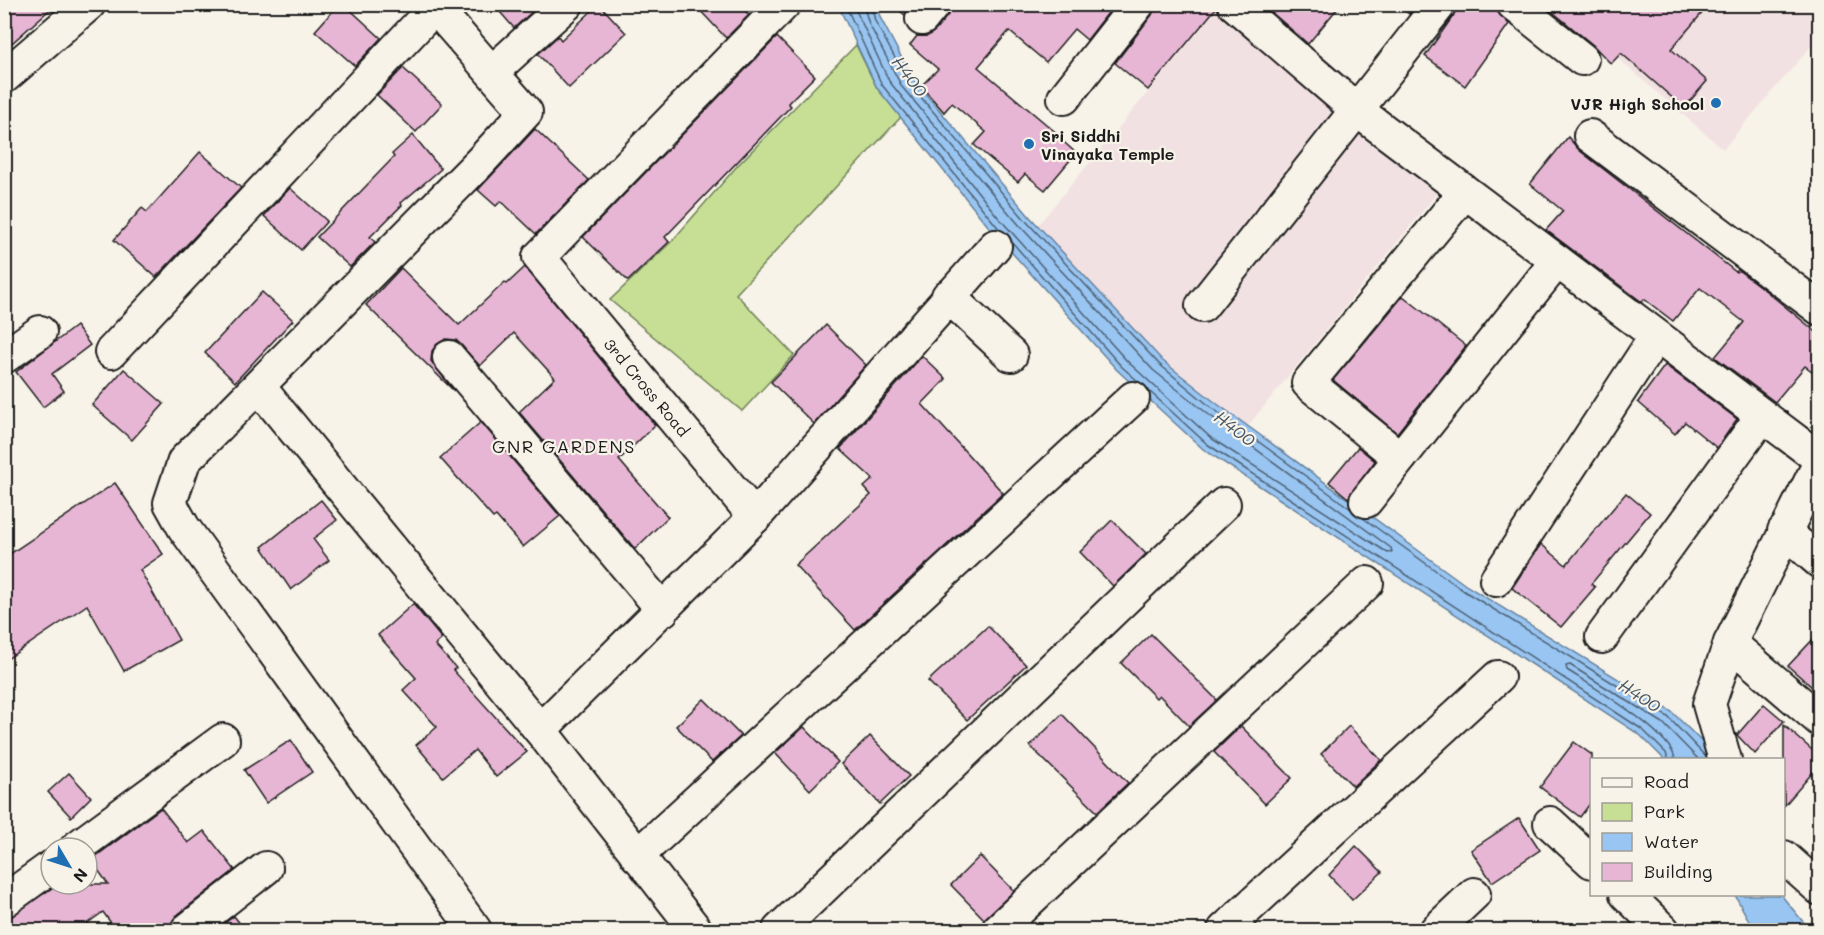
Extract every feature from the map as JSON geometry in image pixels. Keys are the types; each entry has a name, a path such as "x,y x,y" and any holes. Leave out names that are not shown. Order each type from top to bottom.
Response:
{"street":[{"path":"4,77 89,4"},
{"path":"492,72 567,4"},
{"name":"3rd Cross Road","path":"755,517 539,256 784,4"},
{"path":"1064,98 1138,4"},
{"path":"1234,4 1358,111 1820,460 1730,643 1709,704 1725,758"},
{"path":"1202,306 1358,111 1440,4"},
{"path":"1513,4 1582,58"},
{"path":"111,352 434,6 526,112 184,461 170,503 184,528 475,930"},
{"path":"1590,136 1820,309"},
{"path":"1401,458 1308,383 1465,192"},
{"path":"540,730 755,517 948,296 995,246"},
{"path":"1366,501 1557,261"},
{"path":"948,296 1011,355"},
{"path":"4,357 40,332"},
{"path":"1496,580 1656,336"},
{"path":"449,357 663,610"},
{"path":"259,387 540,730 696,930"},
{"path":"637,856 1133,398"},
{"path":"1602,636 1762,416"},
{"path":"779,930 1224,504"},
{"path":"1784,531 1820,562"},
{"path":"998,930 1367,583"},
{"path":"1730,643 1820,720"},
{"path":"1224,930 1498,677"},
{"path":"92,836 223,740"},
{"path":"1550,823 1590,860"},
{"path":"1785,858 1820,889"},
{"path":"187,930 266,868"},
{"path":"4,901 39,876"},
{"path":"1436,930 1474,894"},
{"path":"1628,896 1663,930"}],"shaded area":[{"name":"VJR High School","path":"1663,5 1819,5 1819,37 1723,149 1617,58"},
{"path":"1217,9 1439,191 1247,427 1163,360 1038,225"}],"green space":[{"path":"856,45 877,88 901,117 736,294 794,355 742,411 610,300 672,241 738,165"}],"water":[{"name":"H400","path":"838,5 876,5 913,79 1030,217 1163,361 1216,403 1467,586 1672,712 1708,748 1713,758 1663,758 1640,735 1203,449 1117,370 988,226 877,88"},
{"path":"1736,896 1782,896 1810,930 1754,930"}],"building":[{"path":"4,4 56,4 4,50"},
{"path":"339,4 344,4 381,38 355,66 315,31"},
{"path":"493,4 530,4 534,10 514,28"},
{"path":"599,4 626,33 569,88 538,54 558,36 561,40"},
{"path":"694,4 739,4 749,15 726,38"},
{"path":"892,4 911,4 905,15"},
{"path":"952,4 1115,4 1087,40 1074,29 1046,62 1009,31 978,67 1059,135 1057,136 1076,153 1045,190 1025,174 1018,182 974,145 986,132 952,103 944,112 921,86 938,69 910,45 917,36 928,36 936,30 948,15"},
{"path":"1156,4 1217,4 1217,7 1148,90 1115,63 1152,15"},
{"path":"1262,4 1341,4 1308,44"},
{"path":"1396,4 1417,4 1409,14"},
{"path":"1458,4 1495,4 1497,11 1509,24 1465,86 1425,56 1454,15"},
{"path":"1543,4 1710,4 1671,49 1707,81 1684,108 1621,53 1611,64 1593,45"},
{"path":"777,37 815,76 788,103 791,106 665,237 669,242 628,281 583,237"},
{"path":"403,68 442,104 416,132 377,95"},
{"path":"535,129 589,180 536,234 501,201 496,206 478,190"},
{"path":"413,135 441,169 401,203 402,205 370,237 375,242 350,267 317,237 394,157 392,154"},
{"path":"1568,137 1579,150 1736,272 1738,270 1766,291 1820,335 1820,377 1805,366 1775,402 1715,357 1744,322 1700,288 1673,321 1644,299 1642,302 1546,230 1563,211 1530,184"},
{"path":"200,152 241,188 156,277 114,240 142,208 147,212"},
{"path":"290,188 327,221 301,250 264,216"},
{"path":"525,267 655,425 619,460 668,517 635,549 519,412 555,378 514,333 480,366 456,340 446,339 437,344 432,351 431,361 454,391 366,305 401,268 459,325 505,282 507,284"},
{"path":"262,292 293,320 235,382 205,353"},
{"path":"1403,296 1466,346 1397,433 1333,380"},
{"path":"826,325 866,365 814,424 771,382"},
{"path":"76,326 90,345 52,374 64,391 43,407 16,372"},
{"path":"922,356 946,379 922,404 1003,493 855,630 795,565 871,495 864,487 873,479 840,449"},
{"path":"1665,365 1737,419 1717,448 1685,422 1675,434 1638,402"},
{"path":"124,369 164,404 132,440 92,405"},
{"path":"481,422 560,516 523,547 496,516 493,518 440,458"},
{"path":"1358,447 1375,461 1348,498 1329,482"},
{"path":"115,483 163,554 140,570 179,640 124,671 87,605 4,661 4,558"},
{"path":"1626,493 1650,513 1591,584 1595,587 1561,627 1512,588 1541,544 1566,565"},
{"path":"321,500 337,520 313,539 329,560 291,590 262,547"},
{"path":"1112,520 1146,554 1113,586 1080,552"},
{"path":"413,604 442,639 435,645 456,668 453,670 527,752 496,777 475,750 443,777 416,745 437,727 403,690 416,678 378,635"},
{"path":"988,626 1026,665 967,720 928,681"},
{"path":"1820,632 1820,694 1788,666"},
{"path":"1151,634 1217,700 1189,726 1159,695 1156,698 1121,663"},
{"path":"704,699 741,736 712,762 676,726"},
{"path":"1764,704 1784,721 1755,754 1737,735"},
{"path":"1062,714 1128,783 1097,812 1030,746"},
{"path":"1784,725 1820,757 1820,764 1785,805 1785,758"},
{"path":"1241,726 1292,778 1265,804 1214,752"},
{"path":"1349,726 1381,760 1353,786 1321,754"},
{"path":"804,727 838,762 810,790 775,753"},
{"path":"870,736 909,776 880,804 841,764"},
{"path":"291,740 312,772 266,803 244,770"},
{"path":"1574,742 1592,755 1590,758 1590,804 1580,817 1540,787"},
{"path":"69,773 91,797 71,817 48,792"},
{"path":"161,808 188,843 204,831 235,870 176,916 169,930 116,930 103,912 78,930 4,930 4,920 40,896 99,896 99,884 108,884 99,871 99,854"},
{"path":"1519,818 1540,850 1492,882 1471,850"},
{"path":"1356,846 1382,872 1352,900 1329,875"},
{"path":"980,856 1014,891 984,919 951,885"},
{"path":"234,916 245,930 216,930"}],"place":[{"name":"VJR High School","path":"1716,103"},
{"name":"Sri Siddhi Vinayaka Temple","path":"1029,144"}],"district":[{"name":"GNR GARDENS","path":"564,446"}]}
